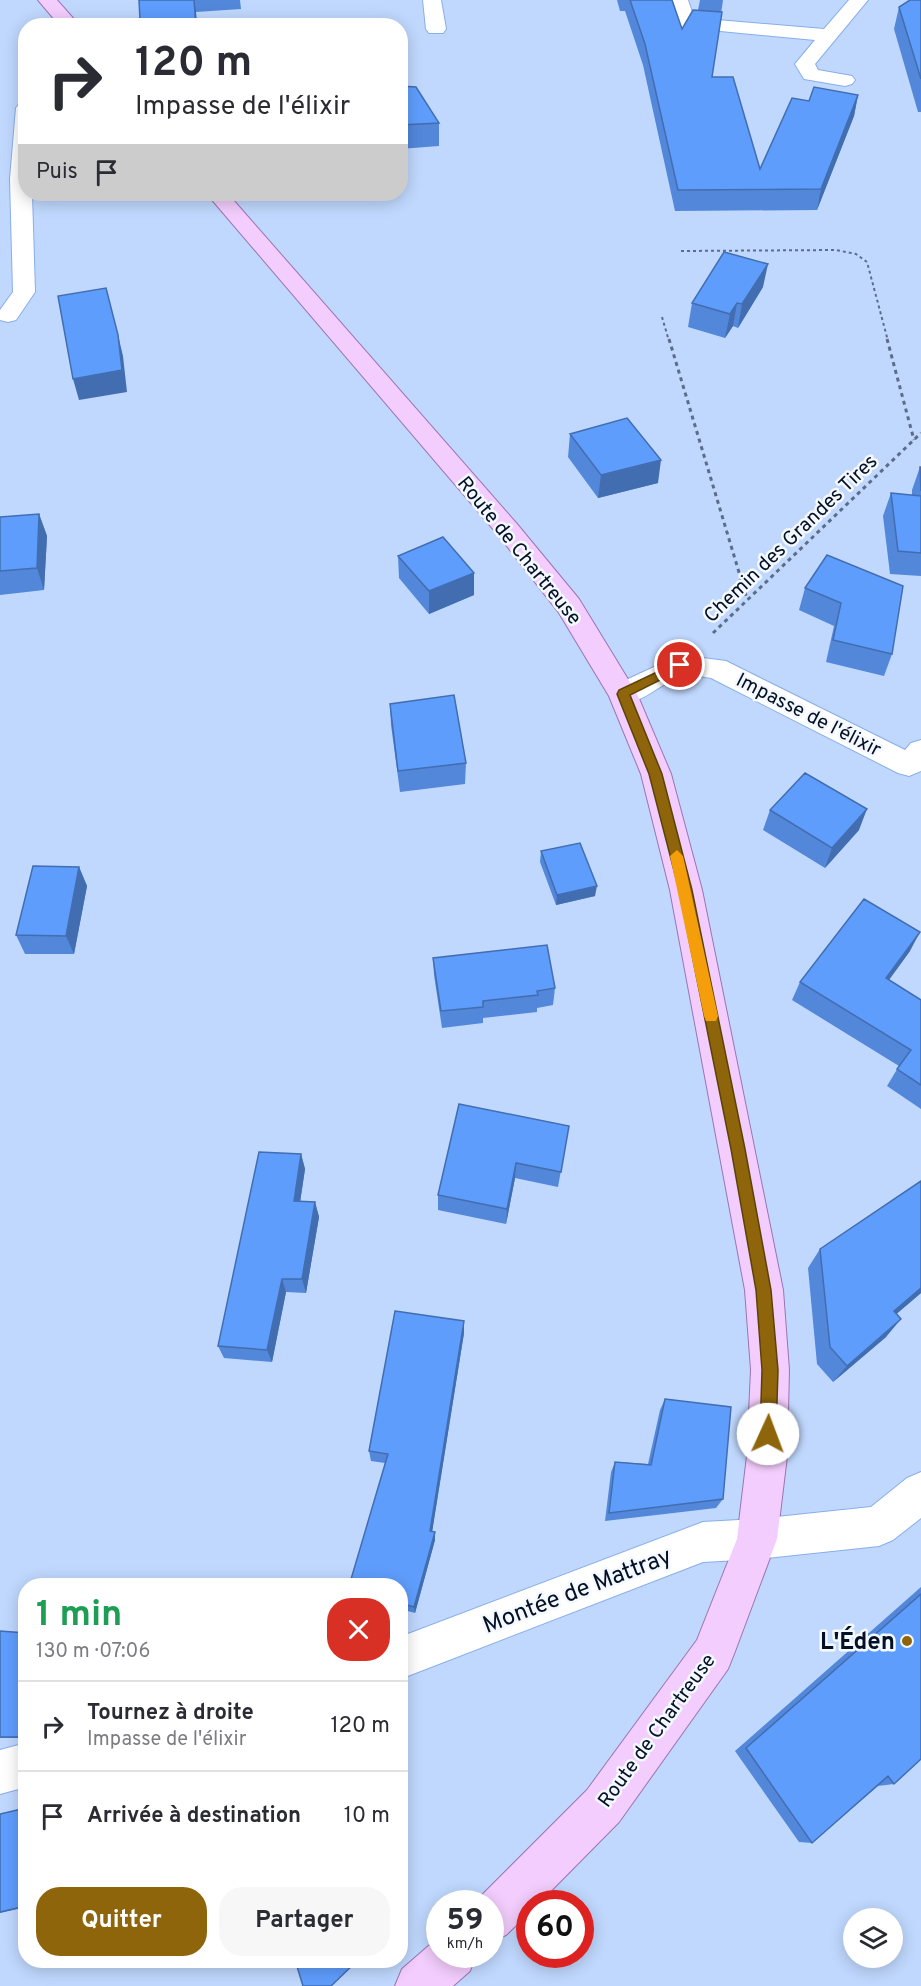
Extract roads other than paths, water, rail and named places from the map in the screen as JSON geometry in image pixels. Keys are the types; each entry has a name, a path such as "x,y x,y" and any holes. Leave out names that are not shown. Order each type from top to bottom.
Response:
{"main road":[{"path":"47,0 64,18"},
{"name":"Route de Chartreuse","path":"222,201 507,530 569,606 623,694 656,774 686,890 764,1290 770,1370 767,1456 757,1539 713,1654 603,1806 504,1905"},
{"path":"419,1986 438,1968"}],"street":[{"path":"432,0 436,29"},
{"path":"679,0 686,23 830,35"},
{"path":"845,80 811,75 806,64 860,0"},
{"path":"8,315 24,292 22,201"},
{"name":"Impasse de l'élixir","path":"623,694 680,665 716,668 909,765 921,751"},
{"name":"Montée de Mattray","path":"408,1655 703,1542 757,1539 879,1526 921,1492"},
{"path":"0,1772 18,1767"}],"place":[{"name":"L'Éden","path":"907,1641"}]}
